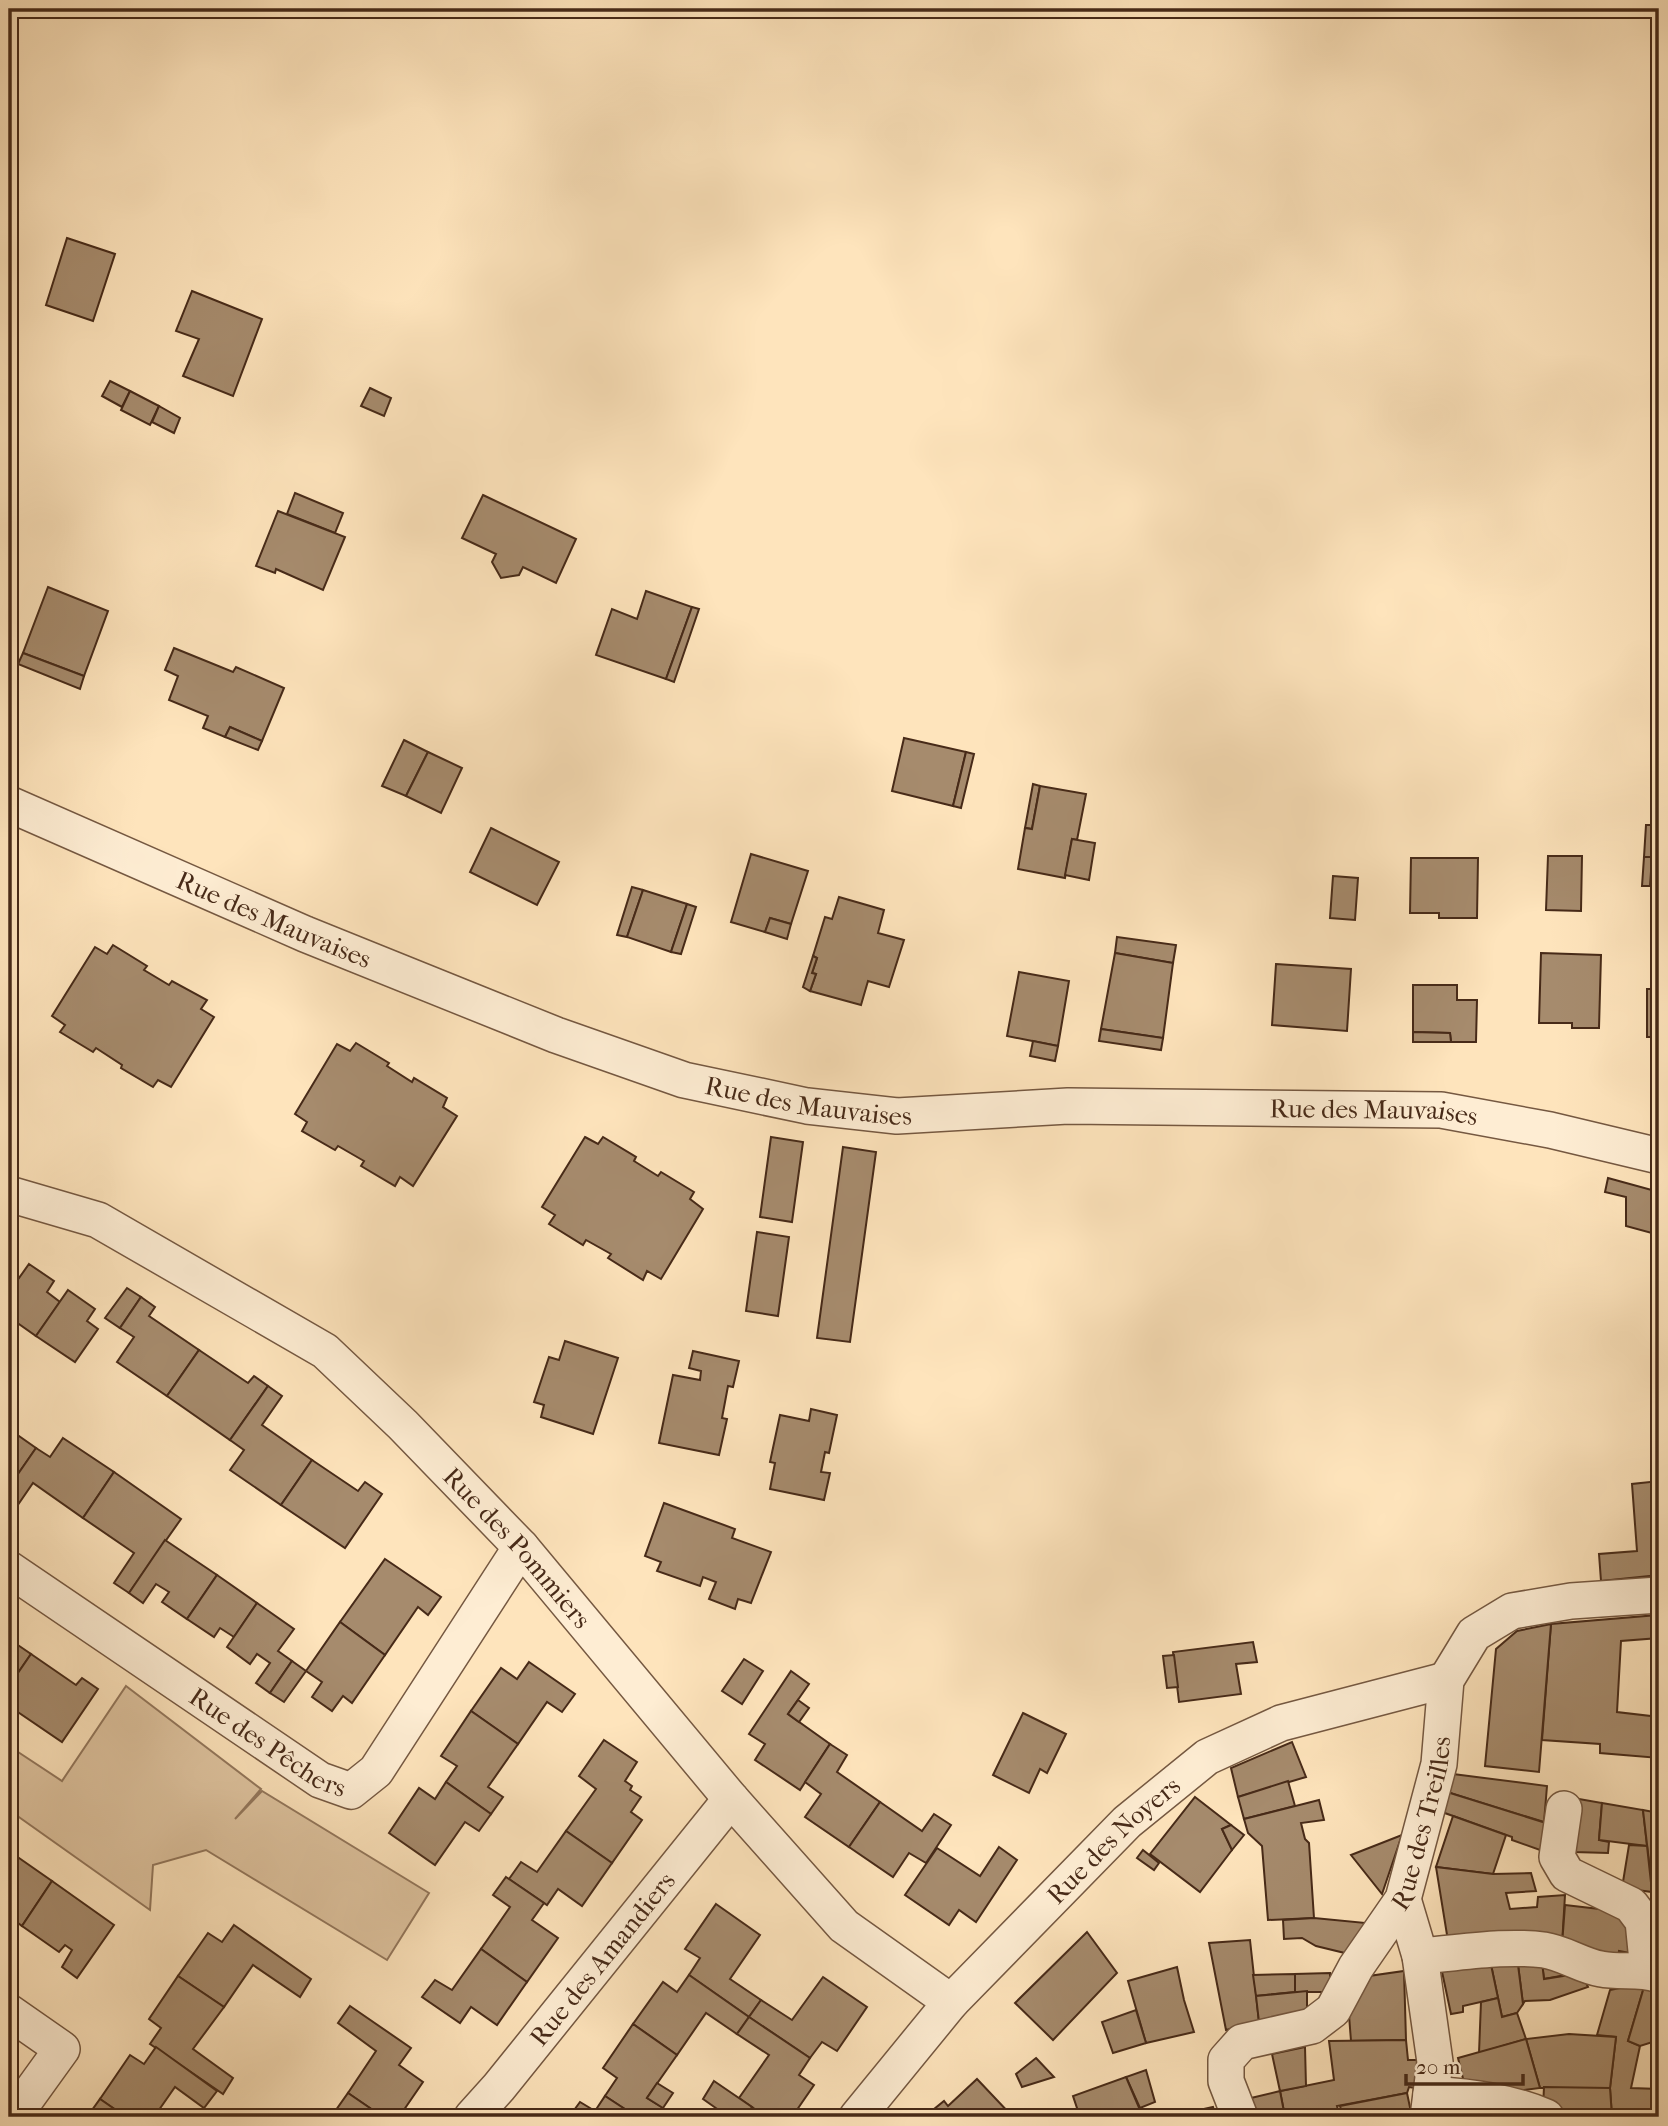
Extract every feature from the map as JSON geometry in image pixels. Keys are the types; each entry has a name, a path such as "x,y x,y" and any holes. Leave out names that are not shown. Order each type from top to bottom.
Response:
{"street":[{"name":"Rue des Mauvaises","path":"9,804 305,934 556,1035 684,1080 793,1104 897,1116 1069,1106 1441,1110 1550,1130 1659,1156"},
{"name":"Rue des Pommiers","path":"9,1194 98,1220 325,1351 403,1425 521,1547 731,1799 844,1926 951,2002"},
{"name":"Rue des Pêchers","path":"9,1569 320,1780 351,1791 376,1771 521,1547"},
{"name":"Rue des Treilles","path":"1240,2117 1226,2081 1226,2060 1242,2042 1312,2026 1334,2010 1356,1967 1403,1899 1439,1764 1446,1680 1475,1634 1513,1611 1571,1601 1659,1595"},
{"name":"Rue des Noyers","path":"857,2117 951,2002 1127,1822 1207,1757 1281,1723 1446,1680"},
{"name":"Rue des Amandiers","path":"472,2117 731,1799"},
{"path":"1420,1956 1505,1948 1547,1950 1597,1969 1654,1973 1643,1921 1631,1905 1567,1874 1557,1857 1564,1809"},
{"path":"1403,1899 1420,1956 1435,2062 1429,2106 1472,2097 1521,2106 1546,2117"},
{"path":"12,2020 62,2049 13,2117"}],"shaded area":[{"path":"126,1686 261,1789 235,1819 262,1791 429,1893 387,1960 206,1850 153,1865 150,1910 9,1810 9,1746 62,1781"}],"building":[{"path":"67,238 115,254 93,321 46,305"},
{"path":"192,291 262,319 233,396 183,376 199,339 176,331"},
{"path":"110,381 130,391 122,407 102,396"},
{"path":"370,388 391,398 384,416 361,406"},
{"path":"130,391 159,406 150,425 121,410"},
{"path":"159,406 180,418 174,433 152,422"},
{"path":"295,493 343,513 335,533 287,514"},
{"path":"483,495 576,539 556,583 523,567 519,575 501,578 492,562 496,554 462,538"},
{"path":"278,511 345,537 323,590 276,569 275,573 256,566"},
{"path":"48,587 108,611 84,676 23,653"},
{"path":"646,591 692,607 666,679 596,655 612,609 637,619"},
{"path":"692,607 699,609 674,682 666,679"},
{"path":"174,648 233,672 236,667 284,688 262,741 230,727 225,737 203,728 208,716 169,700 178,676 165,670"},
{"path":"23,653 84,676 80,689 18,664"},
{"path":"230,727 262,741 258,750 225,737"},
{"path":"904,738 966,752 953,806 892,791"},
{"path":"404,740 428,752 406,796 382,786"},
{"path":"428,752 462,768 441,813 406,796"},
{"path":"966,752 974,754 961,808 953,806"},
{"path":"1033,784 1040,786 1032,829 1025,828"},
{"path":"1040,786 1086,794 1077,840 1072,839 1065,878 1018,869 1025,828 1032,829"},
{"path":"1646,825 1659,825 1659,886 1650,886 1652,857 1644,857"},
{"path":"491,828 559,862 537,905 470,872"},
{"path":"1072,839 1095,843 1089,880 1065,875"},
{"path":"751,854 808,871 791,924 770,918 765,932 731,922"},
{"path":"1548,856 1582,856 1581,911 1546,910"},
{"path":"1644,857 1652,857 1650,886 1642,886"},
{"path":"1411,858 1478,858 1477,918 1439,918 1439,913 1410,913"},
{"path":"1333,876 1358,878 1355,920 1330,918"},
{"path":"632,887 643,890 627,937 617,935"},
{"path":"643,890 687,904 671,952 627,937"},
{"path":"839,897 884,910 878,933 904,940 889,987 868,981 861,1005 810,991 816,974 812,973 817,958 813,956 825,917 832,919"},
{"path":"687,904 696,907 681,954 671,952"},
{"path":"770,918 791,924 787,939 765,932"},
{"path":"1117,937 1176,945 1173,963 1115,953"},
{"path":"113,945 147,966 144,970 169,985 172,981 207,1000 201,1009 214,1017 171,1087 158,1080 153,1087 121,1068 122,1065 96,1048 93,1052 60,1032 65,1025 52,1016 95,947 107,954"},
{"path":"1115,953 1173,963 1163,1038 1101,1029"},
{"path":"1541,953 1601,955 1599,1028 1572,1028 1572,1023 1539,1023"},
{"path":"813,956 817,958 812,973 816,974 810,991 803,987"},
{"path":"1276,964 1351,969 1347,1031 1272,1025"},
{"path":"1019,972 1069,981 1058,1046 1007,1036"},
{"path":"1413,985 1457,985 1457,1000 1477,1000 1476,1042 1451,1042 1450,1033 1413,1032"},
{"path":"1647,989 1659,989 1659,1037 1647,1037"},
{"path":"1101,1029 1163,1038 1161,1050 1099,1041"},
{"path":"1413,1032 1450,1033 1451,1042 1413,1042"},
{"path":"1033,1041 1058,1046 1055,1061 1030,1056"},
{"path":"356,1043 389,1063 387,1066 412,1082 414,1078 447,1098 443,1107 457,1116 413,1186 400,1177 395,1186 361,1166 364,1161 338,1146 335,1150 302,1131 307,1122 295,1114 337,1044 350,1051"},
{"path":"585,1137 598,1144 603,1137 636,1157 634,1161 658,1176 661,1172 694,1192 690,1199 703,1209 661,1279 647,1271 643,1280 608,1258 611,1254 586,1240 583,1245 549,1224 555,1215 542,1207"},
{"path":"771,1137 803,1142 792,1222 760,1217"},
{"path":"843,1147 876,1152 850,1342 817,1338"},
{"path":"1608,1178 1659,1192 1659,1235 1626,1226 1626,1197 1605,1192"},
{"path":"757,1232 789,1237 778,1316 746,1311"},
{"path":"29,1264 54,1281 47,1292 60,1302 36,1336 9,1317 9,1292"},
{"path":"9,1269 19,1277 9,1292"},
{"path":"127,1288 141,1297 120,1328 105,1318"},
{"path":"68,1290 95,1309 87,1321 98,1329 75,1362 36,1336"},
{"path":"141,1297 155,1307 149,1316 199,1350 167,1396 117,1362 134,1337 120,1328"},
{"path":"565,1341 618,1358 593,1434 541,1417 544,1405 534,1402 549,1357 559,1360"},
{"path":"199,1350 248,1383 254,1376 268,1386 230,1440 167,1396"},
{"path":"693,1351 739,1361 733,1387 728,1386 722,1418 727,1419 719,1455 659,1443 673,1375 700,1380 701,1371 689,1368"},
{"path":"268,1386 282,1396 262,1425 312,1460 281,1505 230,1470 244,1450 230,1440"},
{"path":"811,1409 837,1415 829,1453 825,1452 821,1472 830,1473 824,1500 770,1489 775,1463 770,1462 780,1415 809,1421"},
{"path":"9,1429 36,1448 9,1487"},
{"path":"63,1438 114,1472 83,1518 33,1483 13,1512 9,1510 9,1487 36,1448 50,1457"},
{"path":"312,1460 358,1491 365,1482 382,1494 345,1548 281,1505"},
{"path":"114,1472 181,1519 129,1593 114,1583 134,1553 83,1518"},
{"path":"1659,1481 1659,1575 1601,1581 1599,1554 1637,1551 1632,1484"},
{"path":"664,1503 735,1529 732,1538 771,1552 751,1603 738,1599 735,1609 709,1599 716,1582 703,1577 700,1586 657,1571 661,1562 645,1556"},
{"path":"165,1540 217,1575 187,1619 162,1602 169,1592 156,1584 143,1603 129,1593"},
{"path":"385,1559 441,1597 428,1615 418,1607 385,1655 340,1622"},
{"path":"217,1575 257,1603 234,1637 220,1628 214,1637 187,1619"},
{"path":"257,1603 294,1629 278,1651 292,1661 270,1693 256,1683 270,1663 257,1654 250,1664 227,1647"},
{"path":"1657,1609 1659,1638 1621,1641 1617,1712 1659,1717 1659,1758 1600,1753 1600,1744 1542,1740 1551,1624 1657,1615"},
{"path":"340,1622 385,1655 352,1703 343,1696 332,1711 312,1697 322,1682 306,1671"},
{"path":"1551,1624 1539,1772 1485,1766 1496,1649 1517,1631"},
{"path":"9,1639 31,1654 9,1686"},
{"path":"1253,1642 1257,1662 1236,1664 1241,1694 1179,1702 1173,1652"},
{"path":"31,1654 76,1685 82,1678 98,1689 62,1742 9,1706 9,1686"},
{"path":"1174,1655 1178,1687 1167,1688 1163,1656"},
{"path":"744,1659 763,1671 742,1704 722,1691"},
{"path":"292,1661 306,1671 284,1702 270,1693"},
{"path":"529,1662 575,1694 562,1712 547,1702 518,1744 471,1711 501,1668 517,1679"},
{"path":"791,1671 809,1684 788,1714 830,1744 800,1790 755,1760 765,1744 749,1734"},
{"path":"798,1700 809,1708 799,1722 788,1714"},
{"path":"471,1711 518,1744 488,1787 503,1797 491,1814 446,1782 457,1766 441,1756"},
{"path":"1023,1713 1066,1734 1047,1773 1040,1769 1029,1793 993,1775"},
{"path":"604,1740 637,1762 625,1781 632,1786 630,1790 641,1797 631,1812 642,1820 612,1863 566,1831 596,1789 579,1776"},
{"path":"1292,1742 1306,1777 1238,1797 1231,1768"},
{"path":"830,1744 847,1755 837,1772 880,1802 849,1847 805,1817 821,1794 805,1782"},
{"path":"1453,1774 1547,1786 1544,1822 1447,1792"},
{"path":"1288,1781 1295,1806 1244,1819 1238,1797"},
{"path":"446,1782 491,1814 479,1831 465,1822 435,1865 389,1833 419,1788 435,1799"},
{"path":"1447,1792 1549,1824 1540,1850 1442,1812"},
{"path":"1195,1797 1231,1825 1222,1829 1232,1850 1200,1892 1150,1854"},
{"path":"1579,1799 1602,1803 1599,1840 1609,1842 1608,1853 1574,1852"},
{"path":"1319,1800 1324,1820 1301,1823 1305,1839 1309,1843 1314,1918 1268,1920 1262,1846 1248,1833 1244,1819"},
{"path":"880,1802 922,1831 934,1814 951,1825 926,1863 909,1853 893,1877 849,1847"},
{"path":"1602,1803 1643,1810 1647,1846 1599,1840"},
{"path":"1643,1810 1659,1813 1659,1888 1652,1887"},
{"path":"1453,1816 1506,1835 1493,1874 1436,1867"},
{"path":"1231,1825 1244,1835 1232,1850 1222,1829"},
{"path":"566,1831 612,1863 582,1906 558,1889 547,1905 509,1879 521,1862 537,1872"},
{"path":"1402,1835 1382,1894 1351,1855"},
{"path":"1629,1845 1647,1846 1652,1892 1622,1888"},
{"path":"999,1847 1017,1860 976,1922 959,1910 949,1925 905,1895 937,1848 980,1876"},
{"path":"1143,1850 1159,1863 1154,1870 1137,1858"},
{"path":"9,1851 52,1881 22,1926 9,1916"},
{"path":"1436,1867 1493,1874 1531,1873 1536,1891 1506,1893 1510,1909 1537,1907 1538,1897 1565,1895 1562,1945 1448,1941"},
{"path":"506,1877 544,1903 532,1920 558,1938 527,1982 481,1949 510,1907 493,1895"},
{"path":"52,1881 114,1925 77,1978 62,1967 72,1950 65,1945 59,1952 22,1926"},
{"path":"716,1904 760,1935 730,1979 761,2000 749,2017 689,1975 700,1958 685,1949"},
{"path":"1565,1905 1608,1910 1637,1932 1635,1954 1619,1951 1617,1963 1562,1945"},
{"path":"1314,1918 1366,1923 1349,1954 1316,1946 1302,1938 1284,1939 1283,1920"},
{"path":"234,1925 311,1979 300,1997 253,1965 224,2007 178,1976 208,1933 222,1942"},
{"path":"1087,1932 1117,1973 1053,2040 1015,2003"},
{"path":"1250,1940 1259,2022 1226,2030 1209,1943"},
{"path":"481,1949 527,1982 497,2025 471,2007 460,2023 422,1997 435,1980 452,1990"},
{"path":"1541,1954 1566,1975 1544,1979"},
{"path":"1541,1954 1544,1979 1582,1973 1588,1987 1550,2000 1525,2001 1523,2004 1517,1957"},
{"path":"1517,1957 1523,2004 1517,2013 1502,2017 1490,1960"},
{"path":"1490,1960 1498,1998 1463,2006 1463,2012 1451,2014 1441,1967"},
{"path":"1177,1967 1194,2032 1146,2043 1128,1981"},
{"path":"1404,1971 1406,2040 1351,2041 1348,2002 1362,1977"},
{"path":"1330,1973 1330,1992 1295,1992 1295,1974"},
{"path":"1295,1974 1295,1992 1256,1996 1253,1975"},
{"path":"689,1975 749,2017 737,2034 706,2013 677,2055 633,2024 663,1982 677,1992"},
{"path":"178,1976 224,2007 193,2049 233,2078 223,2094 150,2044 161,2028 149,2019"},
{"path":"823,1977 867,2007 837,2051 822,2042 810,2058 749,2017 761,2000 792,2020"},
{"path":"1630,1986 1644,1987 1628,2041 1640,2046 1631,2088 1659,2089 1659,2111 1612,2116 1610,2088 1616,2037 1597,2035 1610,1990"},
{"path":"1644,1987 1659,1992 1659,2040 1640,2046 1628,2041"},
{"path":"1307,1991 1307,2013 1259,2022 1256,1996"},
{"path":"1498,1998 1502,2017 1517,2013 1526,2039 1479,2053 1481,2002"},
{"path":"350,2006 411,2048 399,2065 423,2082 399,2117 383,2117 348,2093 376,2051 338,2023"},
{"path":"1136,2010 1146,2043 1113,2053 1102,2022"},
{"path":"749,2017 810,2058 799,2075 814,2085 792,2117 766,2117 739,2098 769,2055 737,2034"},
{"path":"633,2024 677,2055 647,2098 663,2108 656,2117 637,2117 605,2096 617,2078 603,2068"},
{"path":"1569,2034 1616,2037 1610,2088 1540,2088 1526,2039"},
{"path":"1526,2039 1540,2088 1493,2094 1465,2087 1458,2058"},
{"path":"1406,2040 1408,2060 1421,2060 1422,2089 1409,2087 1407,2093 1337,2106 1340,2117 1285,2117 1280,2091 1334,2080 1329,2041"},
{"path":"156,2047 217,2091 204,2108 175,2087 154,2117 126,2117 100,2099 130,2055 144,2064"},
{"path":"1305,2047 1306,2086 1280,2091 1272,2054"},
{"path":"1036,2058 1054,2077 1022,2087 1016,2074"},
{"path":"1146,2070 1155,2102 1140,2108 1126,2077"},
{"path":"1126,2077 1143,2117 1080,2117 1073,2096"},
{"path":"977,2079 1013,2117 920,2117 944,2101 948,2106"},
{"path":"714,2081 752,2107 745,2117 716,2117 720,2111 703,2099"},
{"path":"657,2083 673,2093 663,2108 647,2098"},
{"path":"1544,2087 1610,2088 1612,2117 1561,2117 1543,2108"},
{"path":"1280,2091 1285,2117 1257,2117 1251,2098"},
{"path":"348,2093 383,2117 331,2117"},
{"path":"1407,2093 1412,2117 1343,2117 1340,2106"},
{"path":"605,2096 637,2117 569,2117 580,2102 595,2111"},
{"path":"100,2099 126,2117 87,2117"},
{"path":"1213,2107 1216,2117 1168,2117"},
{"path":"1476,2107 1510,2117 1441,2117 1442,2116"},
{"path":"1659,2111 1659,2117 1612,2117 1612,2116"}]}
